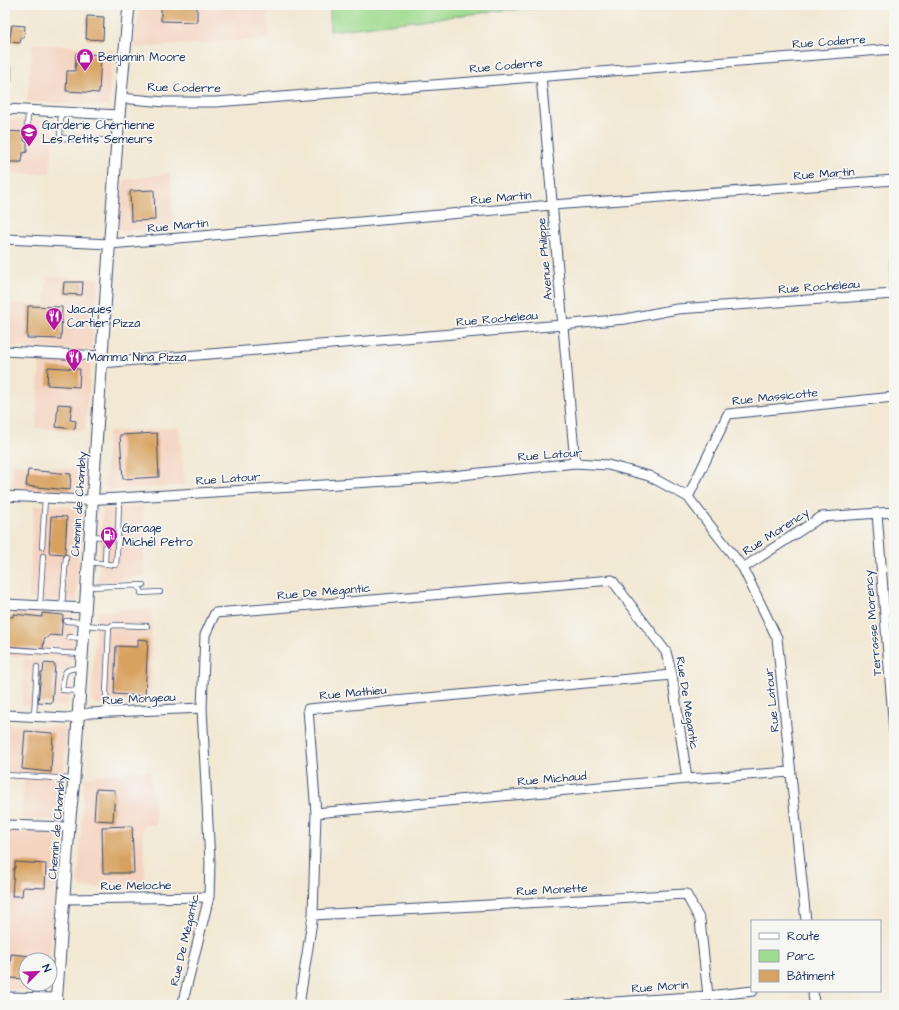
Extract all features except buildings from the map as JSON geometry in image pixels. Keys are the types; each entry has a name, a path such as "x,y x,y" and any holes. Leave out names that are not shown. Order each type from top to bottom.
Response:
{"street":[{"name":"Chemin de Chambly","path":"56,1002 74,779 101,359 120,98 129,5"},
{"name":"Rue Coderre","path":"120,98 165,102 216,102 894,49"},
{"name":"Avenue Philippe","path":"541,76 575,463"},
{"path":"5,108 119,115"},
{"name":"Rue Martin","path":"5,239 110,244 552,206 894,180"},
{"name":"Rue Rocheleau","path":"5,352 101,359 562,325 625,318 677,309 894,294"},
{"name":"Rue Massicotte","path":"688,497 728,414 894,397"},
{"name":"Rue Latour","path":"5,496 93,499 119,498 433,478 575,463 608,465 649,476 688,497 743,568 777,638 785,701 790,772 806,920"},
{"name":"Rue Morency","path":"743,568 821,517 894,512"},
{"name":"Terrasse Morency","path":"877,513 894,731"},
{"name":"Rue De Mégantic","path":"182,1005 209,897 210,862 202,708 205,634 215,613 612,580 666,652 672,675 686,779"},
{"path":"5,604 85,608"},
{"name":"Rue Mathieu","path":"299,1005 313,915 316,813 308,709 672,675"},
{"name":"Rue Mongeau","path":"5,715 68,718 89,713 202,708"},
{"name":"Rue Michaud","path":"316,813 686,779 790,772"},
{"path":"5,825 69,827"},
{"name":"Rue Monette","path":"313,915 686,894 700,920 708,996"},
{"name":"Rue Meloche","path":"64,899 209,897"},
{"name":"Rue Morin","path":"567,1005 708,996 751,991"},
{"path":"813,992 814,1005"},
{"path":"5,997 56,1002"}],"lane":[{"path":"28,110 28,133"},
{"path":"61,111 60,138 117,141"},
{"path":"42,547 45,498"},
{"path":"89,562 116,565 119,498"},
{"path":"90,536 118,538"},
{"path":"105,564 106,537"},
{"path":"40,606 42,556"},
{"path":"62,607 66,557"},
{"path":"87,587 143,585"},
{"path":"137,586 141,590 141,593 160,592"},
{"path":"66,621 109,627 113,625 147,626"},
{"path":"108,712 106,693 109,627"},
{"path":"69,637 83,638"},
{"path":"5,649 82,654"},
{"path":"34,716 37,667"},
{"path":"80,692 62,690 65,672 69,669 81,668"},
{"path":"5,775 74,779"}],"shaded area":[{"path":"139,5 267,5 269,39 134,48"},
{"path":"33,43 114,50 108,106 27,102"},
{"name":"Garderie Chértienne Les Petits Semeurs","path":"5,119 55,121 50,174 5,173"},
{"path":"170,173 174,227 119,231 124,180"},
{"path":"47,276 99,279 92,351 8,346 11,303 45,305"},
{"path":"40,358 91,362 85,432 36,428"},
{"path":"179,427 185,485 108,490 105,485 108,432"},
{"path":"13,464 85,470 83,489 75,495 12,490"},
{"path":"34,505 82,507 76,601 29,599"},
{"path":"143,505 144,576 122,578 117,582 98,581 103,509"},
{"path":"152,608 150,700 98,705 91,701 97,612"},
{"path":"5,610 76,615 71,659 5,656"},
{"path":"24,659 71,662 68,704 63,707 22,705"},
{"path":"5,724 63,727 66,732 61,820 21,819 24,780 5,779"},
{"path":"150,770 156,825 143,825 145,884 82,889 78,882 84,777"},
{"path":"5,831 58,834 51,952 18,952 18,990 5,989"}],"green space":[{"path":"330,5 580,5 497,11 330,31"},
{"path":"893,188 894,289 890,289"}],"place":[{"name":"Benjamin Moore","path":"85,72"},
{"name":"Garderie Chértienne Les Petits Semeurs","path":"29,147"},
{"name":"Jacques Cartier Pizza","path":"54,331"},
{"name":"Mamma Nina Pizza","path":"74,372"},
{"name":"Garage Michel Petro","path":"109,550"}]}
